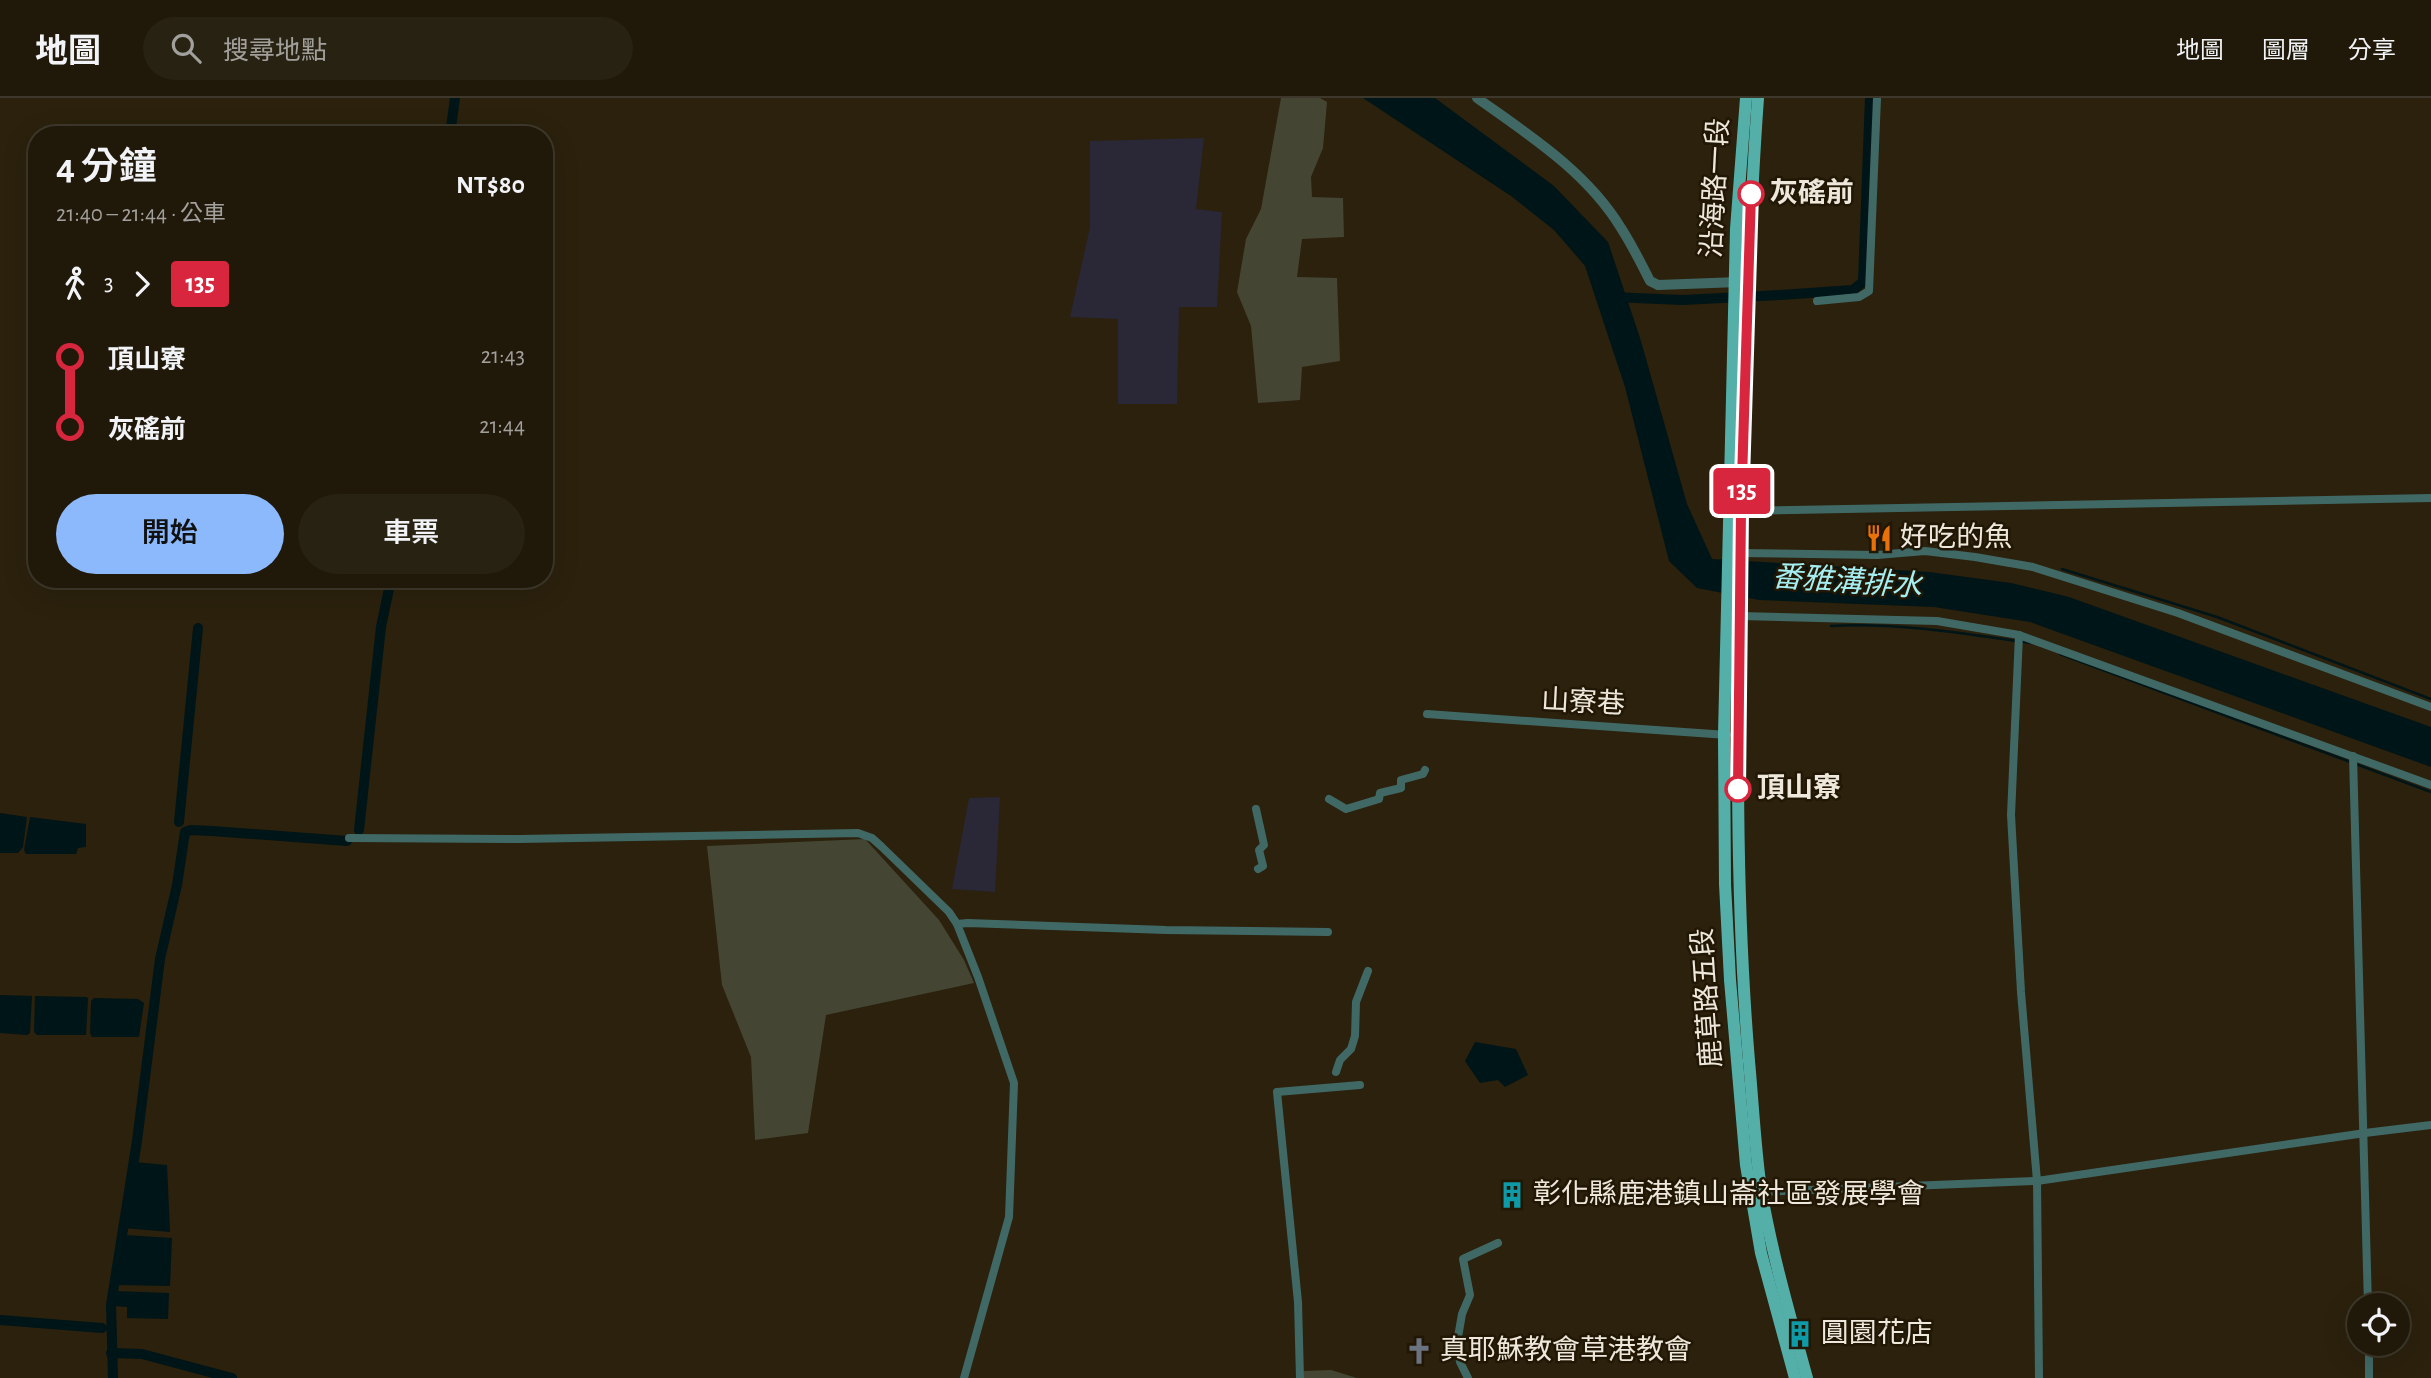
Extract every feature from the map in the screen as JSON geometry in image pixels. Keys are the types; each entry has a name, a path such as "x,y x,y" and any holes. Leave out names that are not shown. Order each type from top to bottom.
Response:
{"main road":[{"name":"沿海路一段","path":"1741,282 1736,229 1746,98"},
{"name":"沿海路一段","path":"1741,282 1758,98"},
{"path":"1735,555 1741,511 1741,282"},
{"path":"1735,555 1741,304"},
{"name":"鹿草路五段","path":"1735,555 1725,884 1730,980 1746,1165 1761,1253 1795,1378"},
{"name":"鹿草路五段","path":"1731,736 1743,988 1762,1192 1780,1277 1807,1378"}],"street":[{"path":"1477,98 1546,147 1593,191 1621,227 1650,281 1658,285 1741,282"},
{"path":"1817,301 1859,297 1869,291 1877,98"},
{"path":"1741,511 2431,498"},
{"path":"1735,555 1877,555 1925,551 1975,556 2033,567 2178,613 2431,707"},
{"path":"1733,612 1937,621 2019,635 2431,785"},
{"path":"2019,635 2011,815 2021,992 2037,1181 2039,1378"},
{"name":"山寮巷","path":"1427,714 1731,736"},
{"path":"2353,756 2368,1293"},
{"path":"1329,799 1346,809 1379,799 1380,793 1401,788 1401,780 1423,774 1425,770"},
{"path":"1256,808 1264,845 1259,850 1264,866 1258,869"},
{"path":"349,838 519,839 858,833 872,838 949,912 957,924 1014,1083 1009,1217 964,1378"},
{"path":"957,924 1328,932"},
{"path":"1336,1072 1340,1060 1351,1049 1355,1036 1356,1002 1368,971"},
{"path":"1300,1378 1298,1302 1277,1092 1360,1085"},
{"path":"1762,1192 2037,1181 2431,1125"},
{"path":"1468,1378 1460,1362 1457,1343 1462,1314 1469,1295 1463,1259 1498,1243"},
{"path":"2369,1356 2369,1378"}],"shaded area":[{"path":"1204,138 1196,209 1222,212 1217,307 1179,307 1177,404 1118,404 1118,319 1070,317 1090,227 1090,141"},
{"path":"1000,797 995,892 952,889 969,798"}],"green space":[{"path":"1281,98 1320,98 1327,102 1323,148 1311,177 1312,197 1343,198 1344,237 1302,239 1297,277 1337,278 1340,361 1302,367 1300,400 1258,403 1251,326 1237,292 1246,239 1261,209"},
{"path":"865,839 939,920 964,960 974,983 826,1015 808,1133 755,1140 751,1057 722,985 707,846"},
{"path":"1331,1370 1357,1378 1304,1378 1304,1371"}],"water":[{"name":"番雅溝排水","path":"1363,98 1435,98 1554,186 1608,242 1641,341 1687,504 1712,559 1929,572 2011,583 2069,597 2431,727 2431,767 2030,622 1934,607 1759,600 1697,588 1669,561 1625,387 1585,266 1554,230 1511,196"},
{"path":"0,813 27,817 23,847 18,853 0,853"},
{"path":"30,817 86,824 86,847 78,848 76,854 26,854 24,850"},
{"path":"0,995 32,996 30,1033 0,1033"},
{"path":"35,996 87,997 86,1035 37,1035 34,1032"},
{"path":"94,998 138,999 144,1003 139,1037 92,1037 91,1001"},
{"path":"1475,1042 1516,1049 1528,1075 1505,1087 1498,1080 1480,1083 1465,1061"},
{"path":"134,1162 167,1165 170,1232 124,1228"},
{"path":"125,1235 172,1238 170,1286 118,1285"},
{"path":"114,1291 169,1293 168,1319 127,1318 127,1307 113,1306"}],"waterway":[{"path":"451,126 455,98"},
{"path":"1612,297 1683,300 1853,290 1863,282 1870,98"},
{"path":"2062,569 2217,617 2431,699"},
{"path":"359,830 381,627 389,588"},
{"path":"1831,626 1906,627 2031,643"},
{"path":"179,822 198,628"},
{"path":"2060,654 2431,792"},
{"path":"113,1378 111,1305 137,1141 160,959 177,885 185,832 212,831 347,841"},
{"path":"0,1320 102,1328"},
{"path":"111,1353 142,1354 232,1378"}],"bus line":[{"name":"135","path":"1738,789 1741,511 1751,194"}],"place":[{"name":"灰磘前","path":"1751,194"},
{"name":"好吃的魚","path":"1879,538"},
{"name":"頂山寮","path":"1738,789"},
{"name":"彰化縣鹿港鎮山崙社區發展學會","path":"1512,1195"},
{"name":"圓園花店","path":"1800,1334"},
{"name":"真耶穌教會草港教會","path":"1419,1351"}]}
